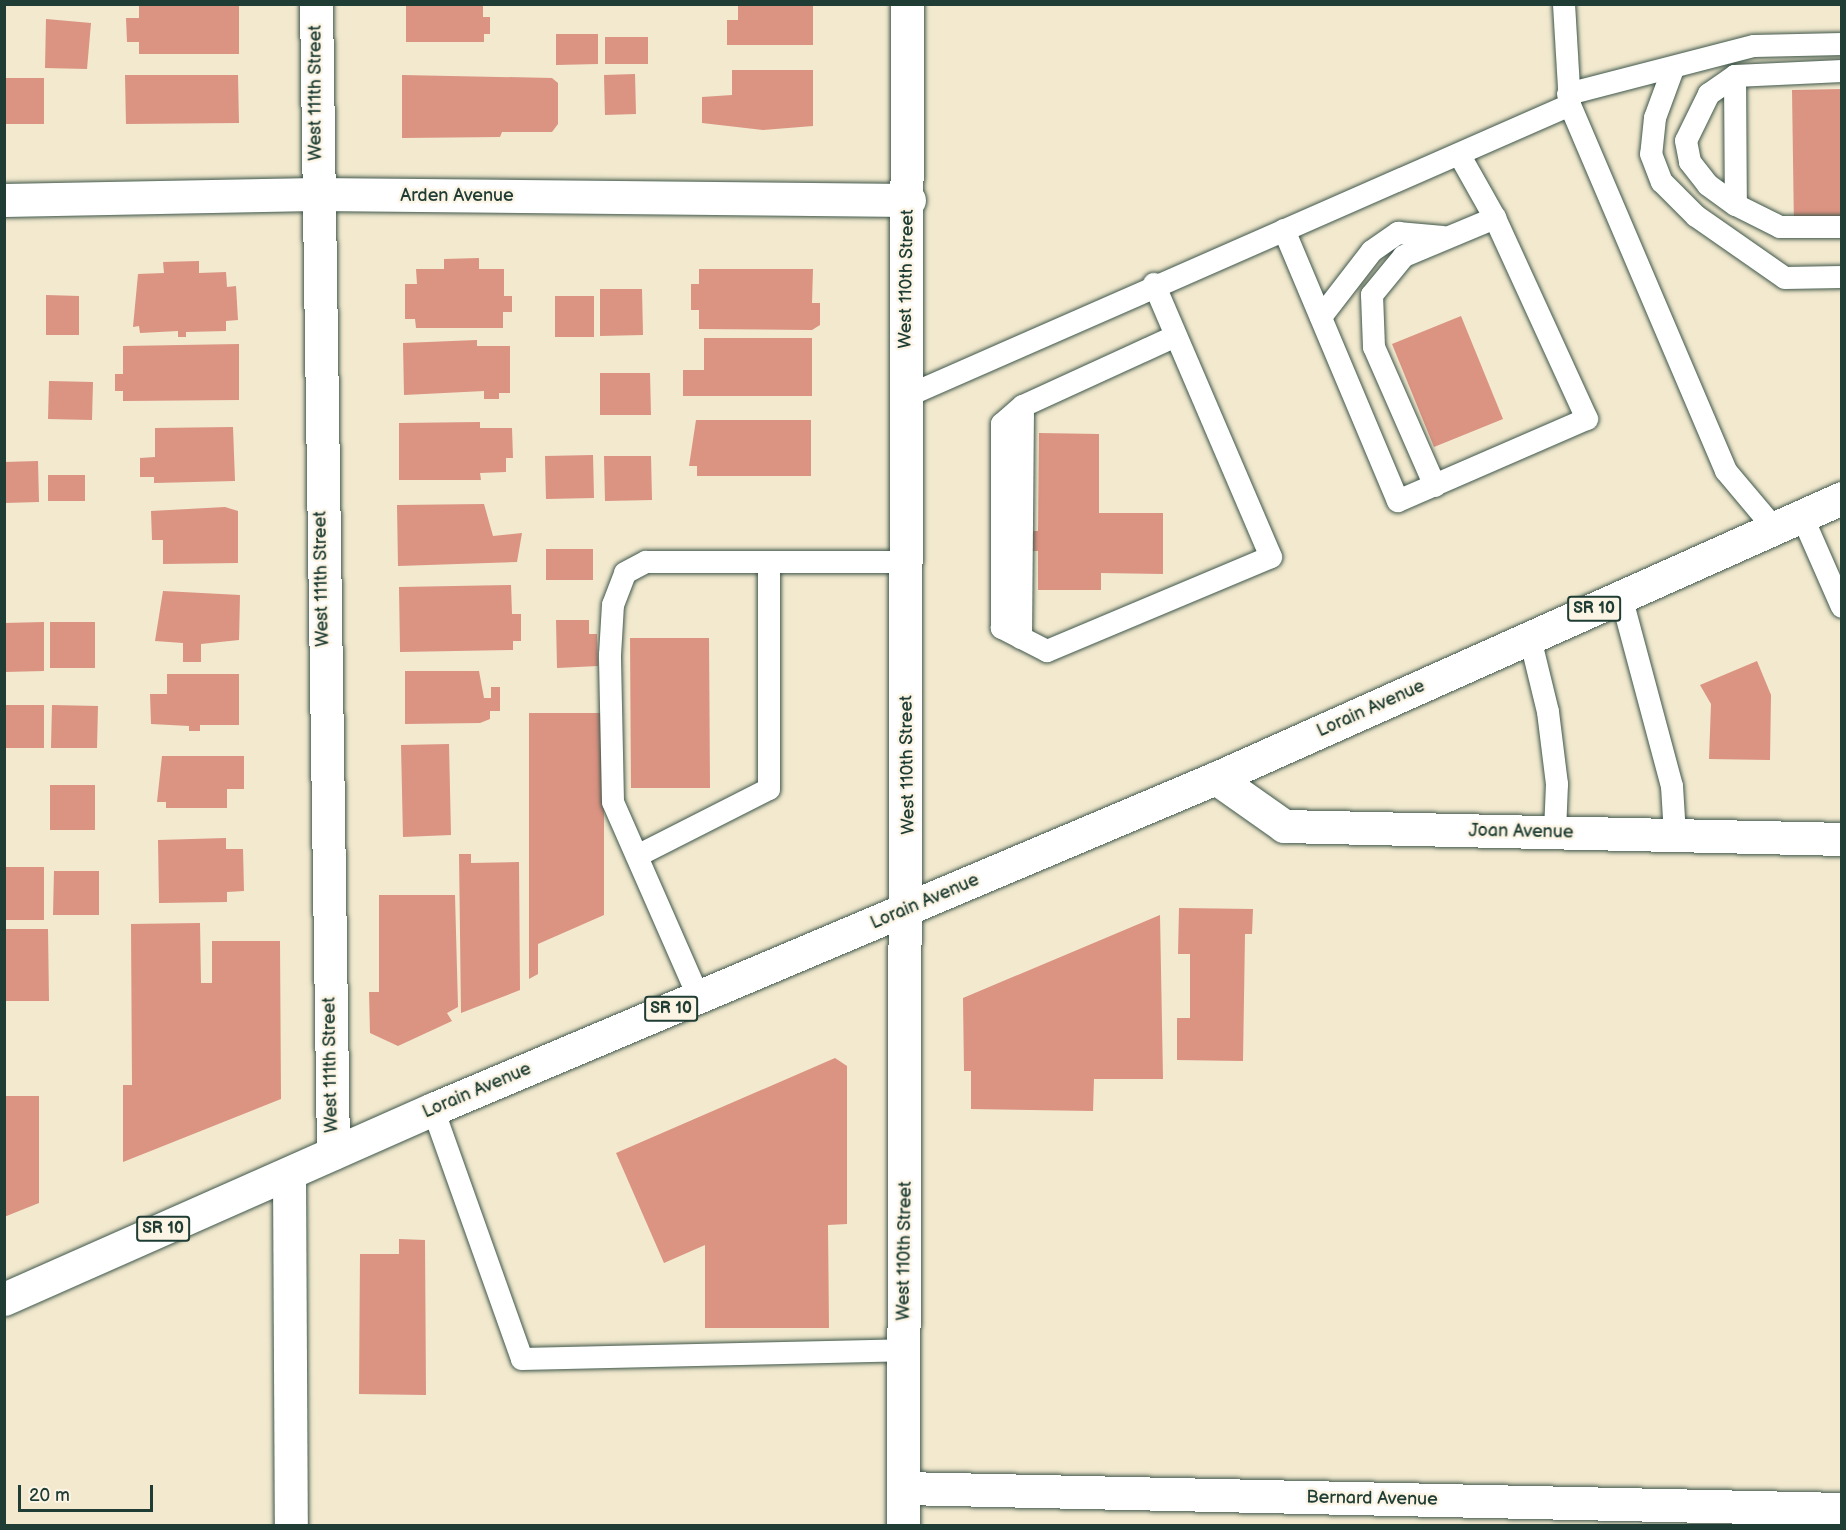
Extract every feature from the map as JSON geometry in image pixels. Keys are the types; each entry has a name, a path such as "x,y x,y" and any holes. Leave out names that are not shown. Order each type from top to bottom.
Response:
{"street":[{"name":"West 111th Street","path":"316,4 315,194 333,1153"},
{"name":"West 110th Street","path":"903,1526 909,909 905,397 909,200 907,4"},
{"name":"Arden Avenue","path":"4,200 315,194 909,200"},
{"name":"Lorain Avenue","path":"4,1299 434,1109 1216,778 1842,498"},
{"name":"Joan Avenue","path":"1216,778 1284,825 1842,839"},
{"path":"289,1174 291,1526"},
{"name":"Bernard Avenue","path":"903,1488 1842,1509"}],"lane":[{"path":"1564,4 1569,99 1726,471 1788,522 1842,607"},
{"path":"905,397 1154,284 1459,154 1569,99 1755,46 1842,44"},
{"path":"1673,69 1655,118 1652,154 1662,183 1696,216 1785,278 1842,277"},
{"path":"1842,71 1735,76 1709,94 1686,141 1690,162 1708,186 1736,205 1780,227 1842,227"},
{"path":"1735,76 1736,205"},
{"path":"1284,230 1398,501 1435,486 1587,419 1495,218 1459,154"},
{"path":"1435,486 1374,347 1369,322 1372,295 1385,272 1404,256 1495,218"},
{"path":"1321,317 1372,251 1398,233 1448,237"},
{"path":"1154,284 1271,557 1047,651 1002,628 1002,424 1023,406 1176,336"},
{"path":"699,998 613,802 611,645 613,605 626,573 646,562 906,562"},
{"path":"637,856 768,789 768,563"},
{"path":"1621,596 1672,786 1675,835"},
{"path":"1530,638 1548,712 1557,784 1555,832"},
{"path":"434,1109 522,1359 904,1350"}],"building":[{"path":"139,4 239,4 239,54 139,54 139,42 127,42 126,18 139,18"},
{"path":"406,4 483,4 483,17 490,17 490,34 484,34 484,42 406,42"},
{"path":"738,4 813,4 813,45 727,45 727,20 738,20"},
{"path":"46,19 91,23 87,69 45,68"},
{"path":"556,34 598,34 598,64 556,65"},
{"path":"605,37 648,37 648,64 605,64"},
{"path":"732,70 813,70 813,126 763,130 702,123 702,97 732,95"},
{"path":"635,74 636,114 605,115 604,75"},
{"path":"125,75 238,75 239,123 126,124"},
{"path":"402,75 552,78 558,83 558,124 552,132 502,132 500,137 402,138"},
{"path":"4,78 44,78 44,124 4,124"},
{"path":"1842,89 1842,227 1794,228 1792,90"},
{"path":"479,258 479,269 504,269 504,296 512,296 512,312 503,312 503,328 416,328 415,319 405,319 405,284 417,284 416,269 444,269 444,259"},
{"path":"199,261 199,273 226,272 227,287 236,286 238,320 226,321 226,331 186,332 186,337 178,337 178,331 140,333 139,326 133,327 138,274 164,273 163,262"},
{"path":"699,269 813,269 812,303 820,303 820,325 812,330 699,329 699,310 691,310 691,284 699,284"},
{"path":"600,289 642,289 643,335 600,336"},
{"path":"46,295 79,296 79,335 46,335"},
{"path":"555,296 594,296 594,337 555,337"},
{"path":"1461,316 1503,419 1434,447 1392,344"},
{"path":"704,338 812,338 812,396 683,396 683,370 704,370"},
{"path":"477,340 477,346 510,346 510,393 499,393 499,399 484,399 484,391 404,395 403,343"},
{"path":"239,344 239,400 123,401 123,391 115,391 115,374 123,374 123,346"},
{"path":"600,373 650,373 651,415 600,415"},
{"path":"49,381 93,382 92,420 48,419"},
{"path":"696,420 811,420 811,476 697,476 697,466 689,466"},
{"path":"480,422 480,428 512,428 513,458 506,458 506,472 480,473 481,480 399,480 399,423"},
{"path":"233,427 235,481 154,483 154,477 140,477 140,458 155,457 155,428"},
{"path":"1039,433 1099,434 1099,513 1163,513 1163,574 1101,573 1101,590 1038,590 1038,551 1031,551 1031,531 1038,531"},
{"path":"593,455 594,498 546,499 545,456"},
{"path":"604,456 651,456 652,500 605,501"},
{"path":"38,461 39,502 4,503 4,462"},
{"path":"48,475 85,475 85,501 48,501"},
{"path":"484,504 493,536 522,533 517,562 398,566 397,505"},
{"path":"225,507 238,511 238,563 163,564 163,540 152,540 151,511"},
{"path":"546,549 593,549 593,580 546,580"},
{"path":"511,585 512,614 521,614 521,641 513,641 513,650 400,652 399,587"},
{"path":"163,591 240,595 239,640 201,644 201,662 183,662 183,643 155,641"},
{"path":"556,620 589,620 589,634 597,634 598,666 557,668"},
{"path":"44,622 44,671 4,672 4,623"},
{"path":"50,622 95,622 95,668 50,668"},
{"path":"630,638 709,638 710,788 631,788"},
{"path":"1757,661 1771,695 1770,760 1709,759 1711,704 1700,685"},
{"path":"405,671 479,671 484,698 491,698 491,687 500,687 500,711 490,711 490,719 480,723 405,724"},
{"path":"167,674 239,674 239,725 200,725 200,731 189,731 189,726 151,724 150,694 167,694"},
{"path":"4,705 44,705 44,748 4,748"},
{"path":"52,705 98,706 97,748 51,748"},
{"path":"529,713 604,713 604,915 538,944 538,974 529,979"},
{"path":"449,744 451,835 403,837 401,745"},
{"path":"162,756 244,756 244,789 227,789 227,808 166,808 166,802 157,802"},
{"path":"50,785 95,785 95,830 50,830"},
{"path":"226,838 226,849 243,849 244,891 227,892 227,902 159,903 158,840"},
{"path":"459,854 471,854 471,863 519,862 520,990 461,1013"},
{"path":"4,867 44,867 44,920 4,920"},
{"path":"54,871 99,871 99,915 53,915"},
{"path":"379,895 455,895 458,1007 447,1013 452,1021 398,1046 370,1033 369,992 379,992"},
{"path":"1179,908 1253,909 1252,934 1245,934 1243,1061 1177,1060 1177,1018 1190,1018 1190,954 1178,954"},
{"path":"1160,915 1163,1079 1094,1079 1093,1111 971,1109 971,1071 964,1071 963,998"},
{"path":"200,923 201,983 212,983 212,941 280,941 281,1099 123,1162 123,1085 132,1085 131,924"},
{"path":"4,929 48,929 49,1001 4,1001"},
{"path":"835,1058 847,1066 847,1224 828,1225 829,1328 705,1328 705,1245 664,1263 616,1153"},
{"path":"4,1096 39,1096 39,1203 4,1217"},
{"path":"399,1239 425,1240 426,1395 359,1394 360,1254 399,1254"}]}
